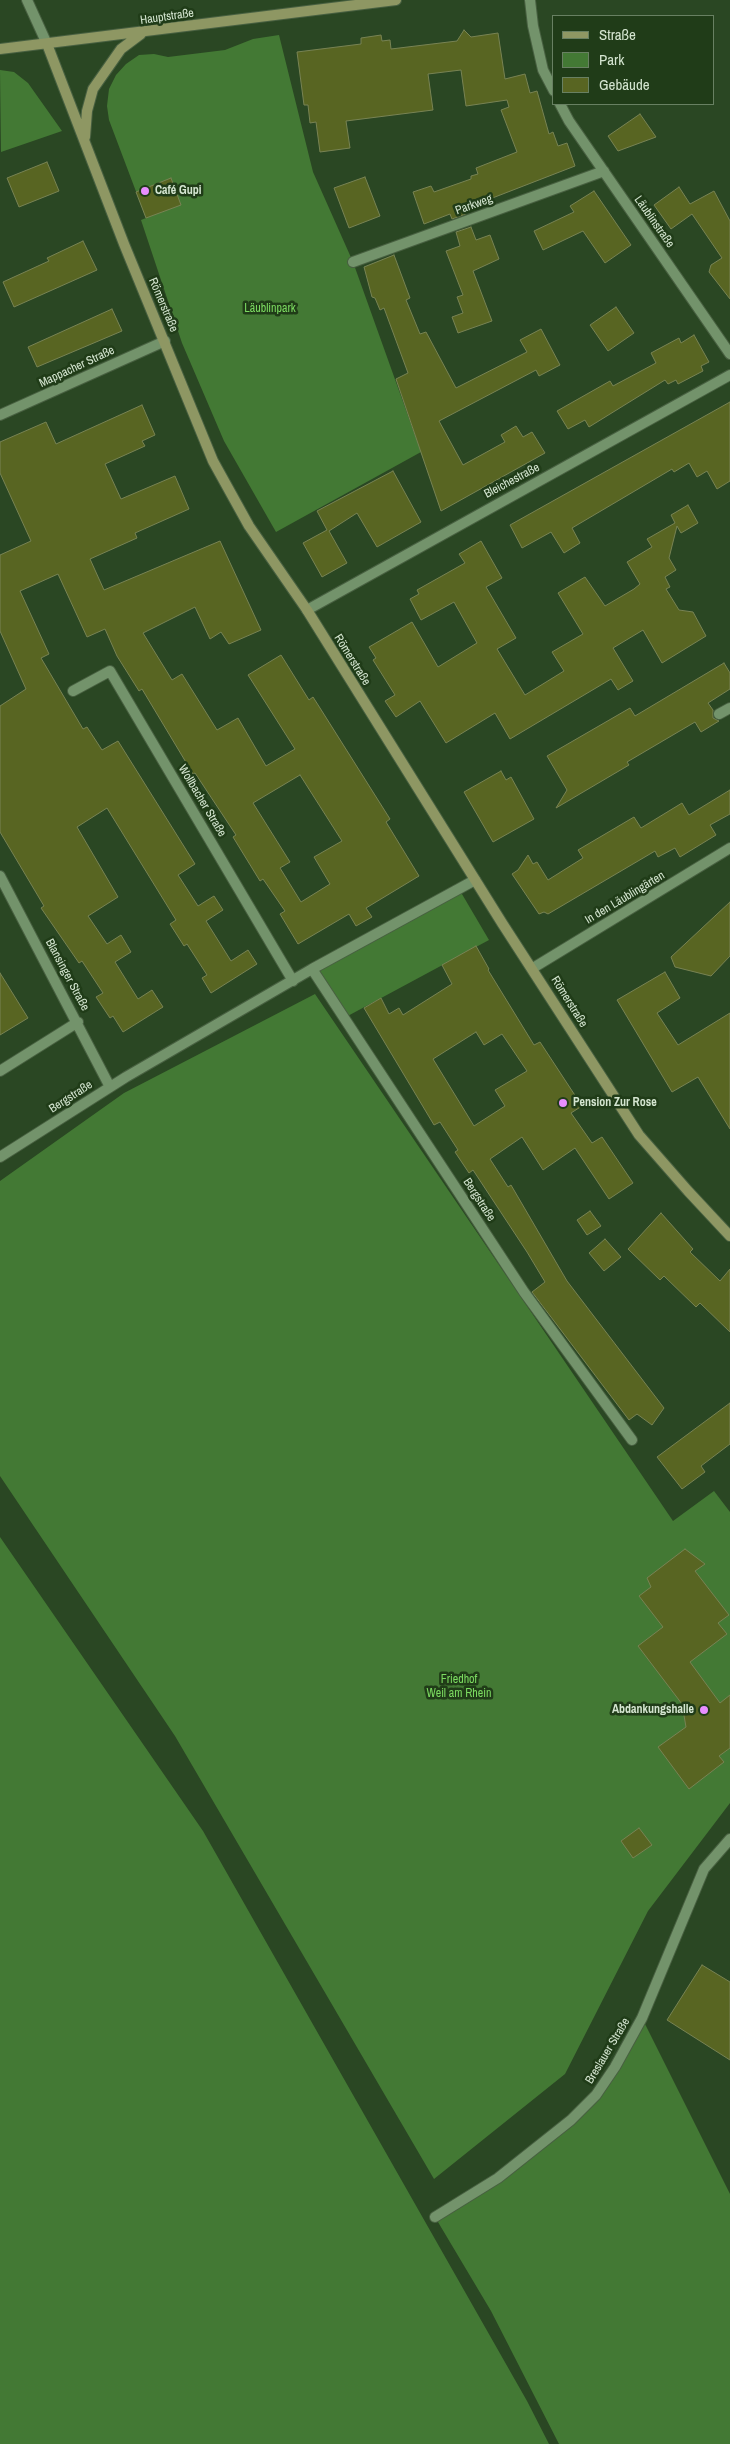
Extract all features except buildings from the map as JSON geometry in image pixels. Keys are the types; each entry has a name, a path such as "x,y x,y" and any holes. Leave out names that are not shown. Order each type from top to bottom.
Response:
{"street":[{"path":"27,0 47,44"},
{"name":"Hauptstraße","path":"0,49 143,33 336,5 396,0"},
{"path":"530,0 533,26 543,70 552,88"},
{"path":"85,141 87,110 93,89 121,49 143,33"},
{"name":"Römerstraße","path":"47,44 213,461 249,526 306,610 475,880 639,1135 730,1236"},
{"name":"Läublinstraße","path":"561,105 569,121 730,354"},
{"name":"Parkweg","path":"353,262 604,171"},
{"name":"Mappacher Straße","path":"0,415 165,341"},
{"name":"Bleichestraße","path":"306,610 730,375"},
{"name":"Wollbacher Straße","path":"73,691 110,671 293,981"},
{"path":"719,714 730,708"},
{"name":"In den Läublingärten","path":"533,968 730,848"},
{"name":"Blansinger Straße","path":"0,876 110,1086"},
{"name":"Bergstraße","path":"0,1157 110,1086 312,970 475,880"},
{"name":"Bergstraße","path":"312,970 524,1292 632,1440"},
{"path":"0,1071 78,1022"},
{"name":"Breslauer Straße","path":"435,2217 498,2178 571,2120 596,2095 615,2067 642,2018 704,1868 730,1839"}],"green space":[{"name":"Läublinpark","path":"279,35 313,172 353,262 421,452 276,532 224,441 182,343 141,220 146,218 109,120 107,106 109,89 116,75 126,64 139,55 154,54 168,57 225,50 253,39"},
{"path":"0,70 14,72 28,83 62,131 1,152"},
{"path":"459,889 489,940 344,1018 312,969"},
{"name":"Friedhof Weil am Rhein","path":"315,994 673,1521 714,1491 730,1512 730,1803 648,1911 565,2074 434,2179 175,1736 0,1476 0,1181 124,1093"},
{"path":"0,1537 203,1831 527,2401 549,2444 0,2444"},
{"path":"642,2018 730,2194 730,2444 559,2444 491,2311 435,2217 498,2178 596,2095"}],"place":[{"name":"Café Gupi","path":"145,191"},
{"name":"Pension Zur Rose","path":"563,1103"},
{"name":"Abdankungshalle","path":"704,1710"}]}
